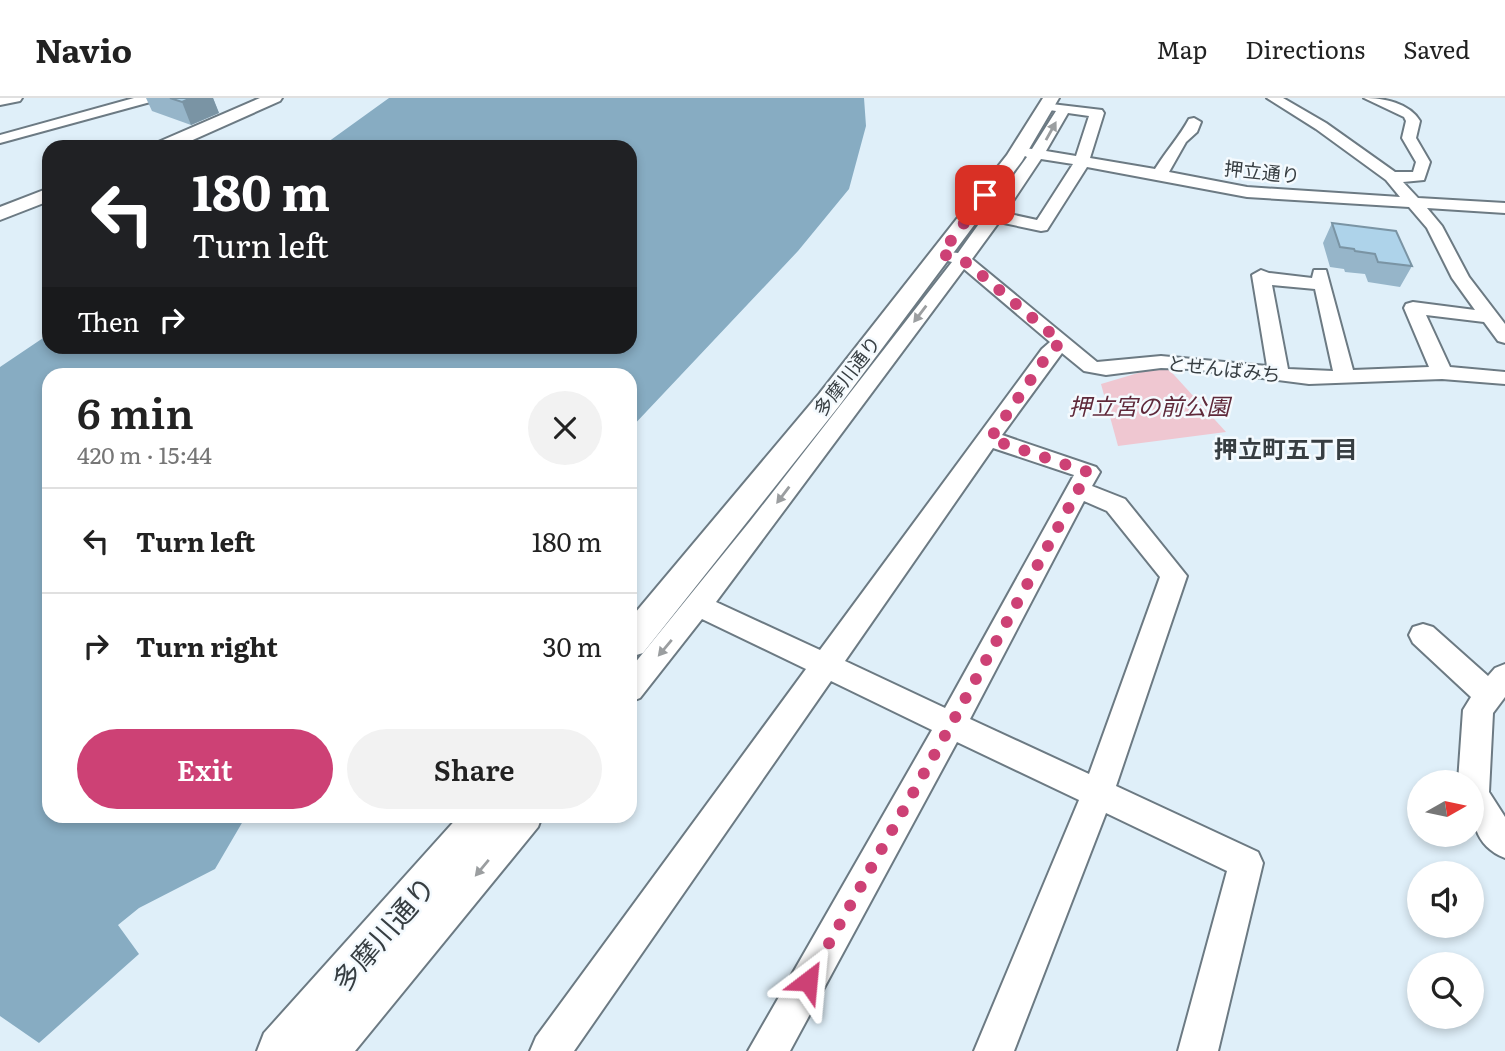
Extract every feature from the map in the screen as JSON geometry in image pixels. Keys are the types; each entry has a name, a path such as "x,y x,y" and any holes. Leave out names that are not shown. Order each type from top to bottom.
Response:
{"street":[{"path":"0,100 13,98"},
{"path":"0,139 149,98"},
{"path":"178,140 274,98"},
{"path":"1274,98 1321,126 1391,177 1434,226 1461,278 1505,337"},
{"path":"1371,98 1409,114 1413,121 1409,138 1423,162 1419,177 1391,177"},
{"path":"995,216 1041,226 1083,162 1097,113 1054,104"},
{"name":"多摩川通り","path":"637,635 951,257 1028,153 1054,104"},
{"path":"1160,174 1181,140 1190,132 1194,122"},
{"path":"637,681 699,606 951,257 995,216 1028,153"},
{"name":"押立通り","path":"1028,153 1160,174 1247,192 1505,208"},
{"path":"0,214 42,197"},
{"name":"とせんばみち","path":"951,257 1091,367 1161,362 1346,378 1442,373 1505,378"},
{"path":"1279,374 1261,276 1322,280 1346,378"},
{"path":"1442,373 1413,308 1488,317"},
{"path":"550,1051 828,666 1049,353 1061,342"},
{"path":"768,1051 952,723 1088,472 990,439"},
{"path":"993,1051 1098,792 1174,576 1116,505 1079,490"},
{"path":"699,606 1246,863 1198,1051"},
{"path":"1423,635 1498,686 1478,710 1473,793 1499,838 1505,842"},
{"name":"多摩川通り","path":"282,1051 479,823"},
{"path":"330,1051 520,823"}],"green space":[{"name":"押立宮の前公園","path":"1165,365 1226,432 1118,446 1101,384"}],"water":[{"path":"389,98 864,98 866,126 849,189 798,251 637,422 637,368 42,368 42,823 242,823 215,869 139,908 118,925 139,954 39,1043 0,1016 0,367 42,339 42,354 637,354 637,140 331,140"}],"building":[{"path":"170,98 191,98 182,102"},
{"path":"1332,223 1396,231 1412,266 1378,262 1375,254 1340,247"}],"district":[{"name":"押立町五丁目","path":"1286,450"}],"route":[{"path":"808,981 1088,472 990,439 1049,353 1061,342 972,267 961,259 941,254 985,195"}]}
